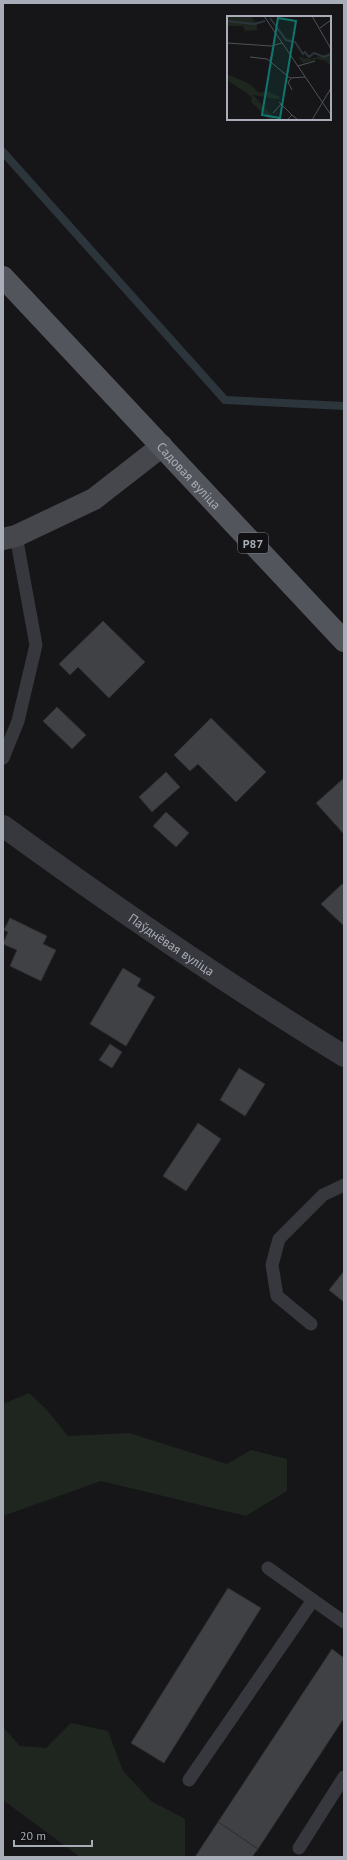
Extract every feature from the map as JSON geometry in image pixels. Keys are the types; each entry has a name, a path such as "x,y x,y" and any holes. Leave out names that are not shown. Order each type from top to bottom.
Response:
{"main road":[{"name":"Р87","path":"3,277 162,446"},
{"name":"Садовая вуліца","path":"162,446 344,641"}],"street":[{"name":"Садовая вуліца","path":"10,537 94,498 162,446"},
{"name":"Паўднёвая вуліца","path":"3,826 121,911 258,1003 344,1056"}],"lane":[{"path":"3,758 18,720 36,645 10,537"},
{"path":"311,1324 277,1296 272,1265 279,1239 323,1195 344,1185"},
{"path":"268,1568 344,1622"},
{"path":"189,1780 313,1600"},
{"path":"299,1848 344,1777"}],"shaded area":[{"path":"29,1393 46,1409 68,1436 129,1433 227,1464 251,1450 287,1459 287,1491 246,1516 101,1481 3,1516 3,1404"},
{"path":"71,1723 108,1731 123,1771 151,1801 185,1819 185,1857 80,1857 3,1800 3,1727 20,1746 46,1748"}],"building":[{"path":"103,621 145,662 109,698 78,667 70,675 59,664"},
{"path":"57,707 86,735 72,749 43,721"},
{"path":"211,718 266,772 236,802 198,764 190,771 174,755"},
{"path":"166,772 180,787 152,812 139,797"},
{"path":"344,778 344,832 343,833 316,803"},
{"path":"166,812 189,833 176,847 153,826"},
{"path":"342,884 344,886 344,926 321,904"},
{"path":"10,918 47,936 43,944 56,950 41,981 10,966 17,950 3,944 8,932 4,930"},
{"path":"123,968 141,979 137,986 155,997 126,1046 90,1024"},
{"path":"110,1044 122,1052 112,1068 99,1060"},
{"path":"239,1068 265,1084 245,1116 220,1100"},
{"path":"198,1123 221,1139 186,1191 163,1176"},
{"path":"344,1271 344,1302 329,1290"},
{"path":"228,1588 261,1608 164,1763 131,1743"},
{"path":"332,1649 344,1658 344,1718 258,1849 218,1822"},
{"path":"218,1822 258,1849 252,1857 195,1857"}],"waterway":[{"path":"3,152 225,400 344,406"}]}
